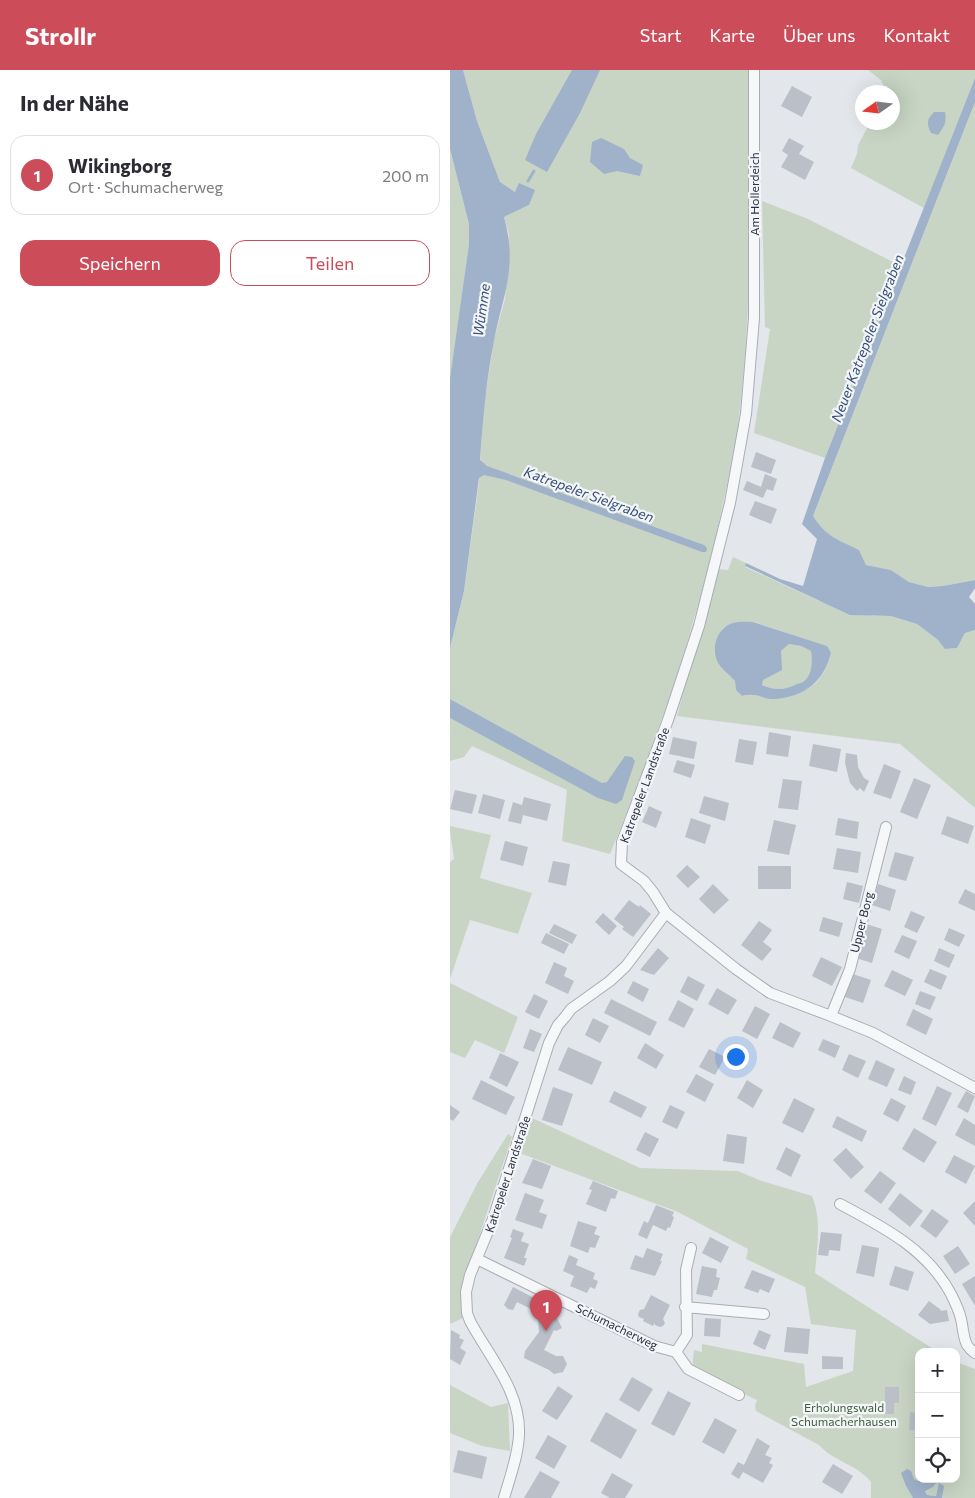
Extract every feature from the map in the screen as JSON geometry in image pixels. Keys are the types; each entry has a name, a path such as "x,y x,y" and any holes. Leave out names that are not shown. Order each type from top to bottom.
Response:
{"street":[{"name":"Am Hollerdeich","path":"754,70 754,318"},
{"name":"Katrepeler Landstraße","path":"504,1498 516,1457 519,1414 500,1370 479,1338 467,1313 466,1292 470,1274 493,1219 549,1042 558,1024 571,1010 610,981 626,966 666,913 644,881 621,864 622,842 668,720 699,626 730,502 744,422 754,318"},
{"name":"Upper Borg","path":"831,1016 850,969 886,827"},
{"path":"666,913 736,969 770,993 873,1033 975,1088"},
{"path":"840,1204 893,1232 908,1243 926,1262 945,1283 951,1294 961,1316 967,1344 975,1352"},
{"path":"691,1248 686,1270 685,1308 687,1335 676,1352 688,1370 739,1395"},
{"name":"Schumacherweg","path":"477,1259 654,1346 676,1352"},
{"path":"685,1308 764,1314"}],"green space":[{"path":"463,70 751,70 749,292 737,435 712,552 688,640 659,727 610,854 562,841 567,790 472,746 464,757 450,761 450,718 495,742 623,795 450,699 450,648 464,591 479,483 483,411 494,340 505,299 509,234 504,217 529,205 500,182 477,121"},
{"path":"868,70 975,70 975,78 924,208 851,168 857,154 858,145 866,130 900,130 900,85 884,85 881,80"},
{"path":"975,102 975,580 928,587 909,582 891,570 866,565 859,550 837,541 818,525 813,516"},
{"path":"450,149 469,224 469,244 450,378"},
{"path":"762,201 808,219 901,266 825,458 754,433 770,329 765,327"},
{"path":"733,557 746,563 745,567 817,600 872,616 891,616 917,624 938,640 946,649 957,648 965,633 975,630 975,808 900,744 677,716 717,569 728,570","holes":["754,622 826,646 831,653 824,672 813,685 806,689 789,694 768,696 742,696 736,690 731,623"]},
{"path":"789,644 801,646 811,651 812,658 809,675 803,682 784,689 775,689 762,685 762,680 781,651"},
{"path":"450,826 491,835 480,878 532,893 518,934 470,920 450,979 450,862 454,859"},
{"path":"450,983 518,1017 504,1053 475,1040 465,1058 450,1052"},
{"name":"Erholungswald Schumacherhausen","path":"530,1117 640,1168 738,1171 759,1180 812,1196 818,1224 815,1273 932,1348 915,1348 915,1480 906,1486 913,1498 871,1498 871,1482 866,1476 831,1455 819,1445 756,1411 757,1400 692,1369 694,1350 702,1352 702,1344 804,1364 806,1387 853,1371 856,1330 811,1324 805,1287 746,1259 748,1249 678,1212 517,1152"},
{"path":"508,1134 512,1137 464,1282 463,1318 450,1324 450,1237 478,1182"},
{"path":"960,1363 975,1369 975,1498 942,1498 943,1496 938,1488 936,1496 927,1495 925,1490 933,1487 936,1483 960,1483"},
{"path":"450,1385 491,1407 508,1403 510,1451 482,1446 450,1433"}],"water":[{"name":"Wümme","path":"450,70 463,70 477,121 500,182 515,192 519,183 535,190 529,205 504,217 510,251 508,280 489,371 480,460 487,466 704,545 707,548 706,552 702,552 506,480 484,475 479,478 464,591 450,648 450,378 469,244 469,224 450,149"},
{"path":"572,70 600,70 580,113 547,172 525,160 536,134"},
{"path":"975,78 975,102 813,516 828,533 859,550 866,565 891,570 909,582 928,587 975,580 975,588 969,597 975,604 975,630 965,633 957,648 945,649 938,640 917,624 891,616 850,615 745,566 746,563 780,579 803,586 817,539 802,524 825,458"},
{"path":"934,112 945,112 946,119 938,135 931,133 928,126 929,119"},
{"path":"601,138 624,149 630,158 643,165 640,176 617,171 604,174 590,162 592,142"},
{"path":"753,622 827,646 831,653 824,672 805,691 787,697 771,699 752,695 742,696 736,690 735,681 718,662 715,644 720,632 730,624","holes":["789,644 801,646 811,651 812,663 807,678 801,683 788,688 771,688 762,685 763,680 782,670 781,651"]},
{"path":"450,699 602,783 607,782 625,756 632,757 635,761 622,800 616,804 598,798 450,718"},
{"path":"907,1469 911,1471 915,1483 936,1483 925,1491 927,1495 936,1496 939,1483 944,1486 942,1498 913,1498 901,1473"}],"building":[{"path":"792,86 812,97 802,117 781,106"},
{"path":"789,138 804,146 799,154 814,162 805,180 781,167 788,155 782,151"},
{"path":"756,452 776,460 771,474 751,467"},
{"path":"765,474 777,479 773,491 767,489 763,498 743,490 747,481 761,487"},
{"path":"755,501 777,509 771,524 749,515"},
{"path":"769,732 791,736 788,757 766,754"},
{"path":"673,737 697,742 694,759 669,754"},
{"path":"739,739 757,742 753,765 735,762"},
{"path":"813,744 841,749 837,772 809,766"},
{"path":"846,753 857,755 858,767 864,778 869,781 864,792 860,788 857,791 850,783 845,763"},
{"path":"677,760 695,765 691,778 673,772"},
{"path":"884,764 901,771 891,799 873,793"},
{"path":"914,778 931,785 917,819 900,812"},
{"path":"783,779 802,781 798,810 778,808"},
{"path":"455,790 477,795 472,814 450,809"},
{"path":"483,794 505,800 500,819 478,813"},
{"path":"704,796 729,803 725,821 699,813"},
{"path":"524,797 551,804 547,821 523,815 521,824 508,821 513,802 522,805"},
{"path":"649,806 662,812 656,828 642,822"},
{"path":"947,816 974,826 968,844 941,834"},
{"path":"691,818 711,825 705,844 685,837"},
{"path":"838,818 859,822 857,839 835,835"},
{"path":"774,820 796,825 789,855 767,851"},
{"path":"505,841 528,847 523,866 500,860"},
{"path":"837,848 861,852 858,873 833,869"},
{"path":"895,852 914,857 906,881 888,876"},
{"path":"553,861 570,864 566,886 548,882"},
{"path":"687,865 700,877 688,888 676,876"},
{"path":"758,866 791,866 791,889 758,889"},
{"path":"847,882 863,886 859,903 843,899"},
{"path":"713,884 729,900 714,914 699,899"},
{"path":"878,884 896,890 890,911 872,905"},
{"path":"965,889 975,894 975,911 958,903"},
{"path":"629,900 639,907 640,905 651,914 633,937 622,929 624,927 614,919"},
{"path":"911,911 925,917 917,933 904,927"},
{"path":"603,913 617,926 609,935 595,922"},
{"path":"823,917 843,923 839,937 819,931"},
{"path":"759,921 772,930 763,942 772,949 762,961 741,945"},
{"path":"554,924 577,935 572,944 549,933"},
{"path":"866,924 882,929 872,963 856,958"},
{"path":"949,928 965,935 959,947 944,940"},
{"path":"546,933 569,944 564,954 541,943"},
{"path":"902,935 917,941 909,959 894,952"},
{"path":"658,948 669,958 654,975 640,970"},
{"path":"939,948 955,955 949,968 934,961"},
{"path":"821,957 842,967 832,986 812,976"},
{"path":"554,962 567,968 564,976 574,981 568,994 545,983"},
{"path":"930,969 947,976 941,990 924,982"},
{"path":"892,970 913,980 905,996 884,986"},
{"path":"853,974 871,980 863,1003 845,997"},
{"path":"688,976 705,985 697,1001 680,992"},
{"path":"633,981 649,989 643,1002 627,993"},
{"path":"717,988 737,1000 728,1015 708,1004"},
{"path":"920,991 936,997 930,1010 915,1004"},
{"path":"534,994 548,1001 539,1019 525,1012"},
{"path":"611,999 657,1022 650,1036 604,1013"},
{"path":"678,1000 694,1009 684,1028 668,1020"},
{"path":"755,1006 770,1014 757,1039 742,1031"},
{"path":"913,1009 933,1019 926,1035 906,1025"},
{"path":"593,1018 609,1026 600,1043 585,1035"},
{"path":"780,1022 801,1033 793,1048 772,1038"},
{"path":"530,1029 542,1034 534,1052 523,1048"},
{"path":"823,1039 840,1046 835,1058 818,1050"},
{"path":"645,1043 664,1055 656,1069 637,1058"},
{"path":"568,1047 602,1062 592,1085 558,1070"},
{"path":"709,1049 725,1057 715,1075 699,1067"},
{"path":"500,1053 519,1062 507,1087 489,1078"},
{"path":"849,1054 866,1061 858,1078 842,1070"},
{"path":"876,1060 895,1069 887,1087 868,1079"},
{"path":"696,1074 714,1084 705,1102 686,1092"},
{"path":"904,1076 916,1082 911,1095 898,1090"},
{"path":"481,1080 515,1097 506,1115 472,1099"},
{"path":"747,1080 763,1090 753,1108 737,1098"},
{"path":"937,1086 952,1093 936,1126 922,1119"},
{"path":"553,1087 573,1094 562,1126 542,1120"},
{"path":"614,1091 647,1107 641,1118 609,1102"},
{"path":"966,1091 975,1096 968,1113 957,1107"},
{"path":"794,1098 815,1109 803,1133 782,1123"},
{"path":"891,1098 906,1106 898,1122 883,1114"},
{"path":"450,1105 460,1112 453,1121 450,1119"},
{"path":"670,1105 685,1112 677,1129 662,1122"},
{"path":"837,1116 867,1131 862,1142 832,1127"},
{"path":"964,1118 975,1125 975,1146 955,1135"},
{"path":"914,1128 937,1142 924,1163 902,1149"},
{"path":"645,1132 659,1139 650,1157 636,1150"},
{"path":"727,1134 747,1137 744,1164 723,1161"},
{"path":"786,1147 801,1155 791,1177 776,1169"},
{"path":"846,1148 864,1167 851,1179 833,1160"},
{"path":"954,1155 975,1166 966,1184 945,1172"},
{"path":"533,1159 551,1166 542,1189 522,1183"},
{"path":"880,1171 896,1183 881,1204 864,1191"},
{"path":"593,1181 618,1191 615,1199 611,1198 606,1212 586,1204 592,1190 589,1189"},
{"path":"525,1193 544,1200 539,1212 547,1215 542,1229 515,1220"},
{"path":"900,1193 923,1211 910,1227 888,1209"},
{"path":"975,1201 975,1226 963,1213"},
{"path":"656,1205 674,1212 672,1216 674,1217 670,1228 668,1227 666,1231 653,1225 647,1239 638,1235 644,1221 648,1223"},
{"path":"932,1209 949,1221 936,1238 920,1226"},
{"path":"578,1221 597,1227 594,1234 600,1236 595,1248 590,1247 588,1253 570,1246"},
{"path":"513,1229 524,1233 521,1241 529,1244 524,1258 527,1258 524,1266 504,1258 512,1238 510,1237"},
{"path":"821,1232 842,1234 840,1251 829,1250 828,1256 818,1255"},
{"path":"710,1237 729,1247 721,1263 702,1253"},
{"path":"862,1245 879,1248 874,1277 856,1273"},
{"path":"958,1246 970,1264 955,1274 943,1256"},
{"path":"647,1248 663,1254 655,1276 630,1269 635,1255 643,1258"},
{"path":"569,1255 578,1259 576,1265 595,1273 593,1279 598,1281 595,1289 590,1287 587,1293 570,1286 574,1276 563,1271"},
{"path":"702,1266 717,1269 716,1277 720,1278 717,1290 714,1290 712,1297 696,1294"},
{"path":"895,1266 914,1272 908,1291 889,1285"},
{"path":"752,1270 775,1279 769,1293 760,1289 758,1293 744,1288"},
{"path":"975,1276 975,1306 962,1284"},
{"path":"513,1287 538,1300 546,1307 550,1315 557,1318 562,1328 554,1330 544,1350 556,1356 563,1356 567,1364 563,1372 554,1374 524,1358 525,1351 539,1332 539,1318 533,1310 517,1302 513,1310 508,1309 504,1305"},
{"path":"651,1295 670,1305 663,1319 665,1323 660,1327 655,1325 655,1323 653,1326 643,1321 644,1319 639,1317 638,1314 640,1310 644,1309"},
{"path":"929,1301 940,1311 947,1310 949,1321 930,1324 918,1315"},
{"path":"705,1318 721,1319 720,1337 704,1336"},
{"path":"787,1327 810,1329 808,1354 784,1352"},
{"path":"451,1330 460,1335 459,1338 464,1340 460,1348 466,1352 460,1365 450,1359"},
{"path":"759,1330 771,1335 765,1350 753,1344"},
{"path":"822,1356 843,1357 843,1369 822,1369"},
{"path":"632,1377 653,1389 639,1412 619,1400"},
{"path":"558,1386 573,1396 557,1420 542,1411"},
{"path":"885,1387 899,1387 899,1403 894,1403 894,1414 885,1414"},
{"path":"668,1391 691,1403 674,1436 651,1424"},
{"path":"606,1412 637,1430 621,1459 590,1441"},
{"path":"910,1412 915,1413 915,1430 909,1430"},
{"path":"715,1418 737,1430 724,1454 702,1442"},
{"path":"548,1435 567,1446 554,1469 535,1458"},
{"path":"757,1438 770,1446 765,1455 772,1458 769,1463 773,1465 763,1483 743,1472 739,1479 731,1474 738,1462 744,1465"},
{"path":"458,1450 487,1457 482,1479 453,1472"},
{"path":"833,1464 853,1476 842,1494 822,1482"},
{"path":"540,1471 560,1482 551,1498 524,1498"},
{"path":"612,1473 633,1485 625,1498 610,1498 601,1493"}],"waterway":[{"path":"528,181 534,171"}],"place":[{"name":"Wikingborg","path":"546,1331"}],"water label":[{"name":"Neuer Katrepeler Sielgraben","path":"867,338"},
{"name":"Katrepeler Sielgraben","path":"589,494"}]}
